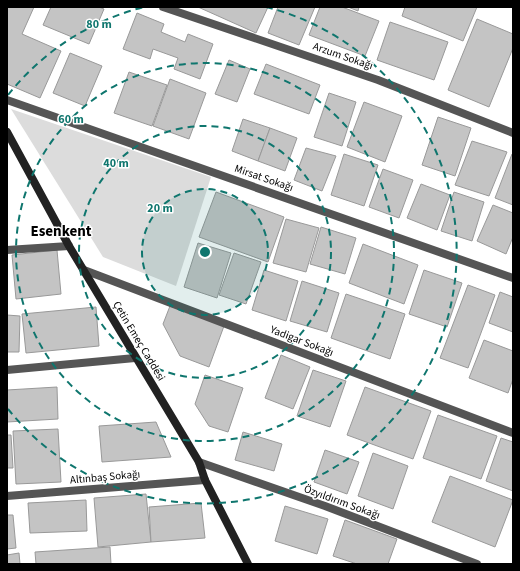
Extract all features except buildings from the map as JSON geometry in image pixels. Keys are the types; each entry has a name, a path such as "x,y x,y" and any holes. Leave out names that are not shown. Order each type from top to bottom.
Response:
{"street":[{"name":"Arzum Sokağı","path":"163,7 378,80 513,133"},
{"name":"Mirsat Sokağı","path":"7,100 513,278"},
{"name":"Çetin Emeç Caddesi","path":"7,132 69,246 135,358 199,462 205,480 248,564"},
{"path":"7,250 69,246"},
{"name":"Yadigar Sokağı","path":"84,270 513,433"},
{"path":"7,370 135,358"},
{"name":"Özyıldırım Sokağı","path":"199,462 324,506 477,564"},
{"name":"Altınbaş Sokağı","path":"7,496 205,480"}],"shaded area":[{"path":"11,109 211,177 176,286 103,257"}],"district":[{"name":"Esenkent","path":"61,231"}]}
